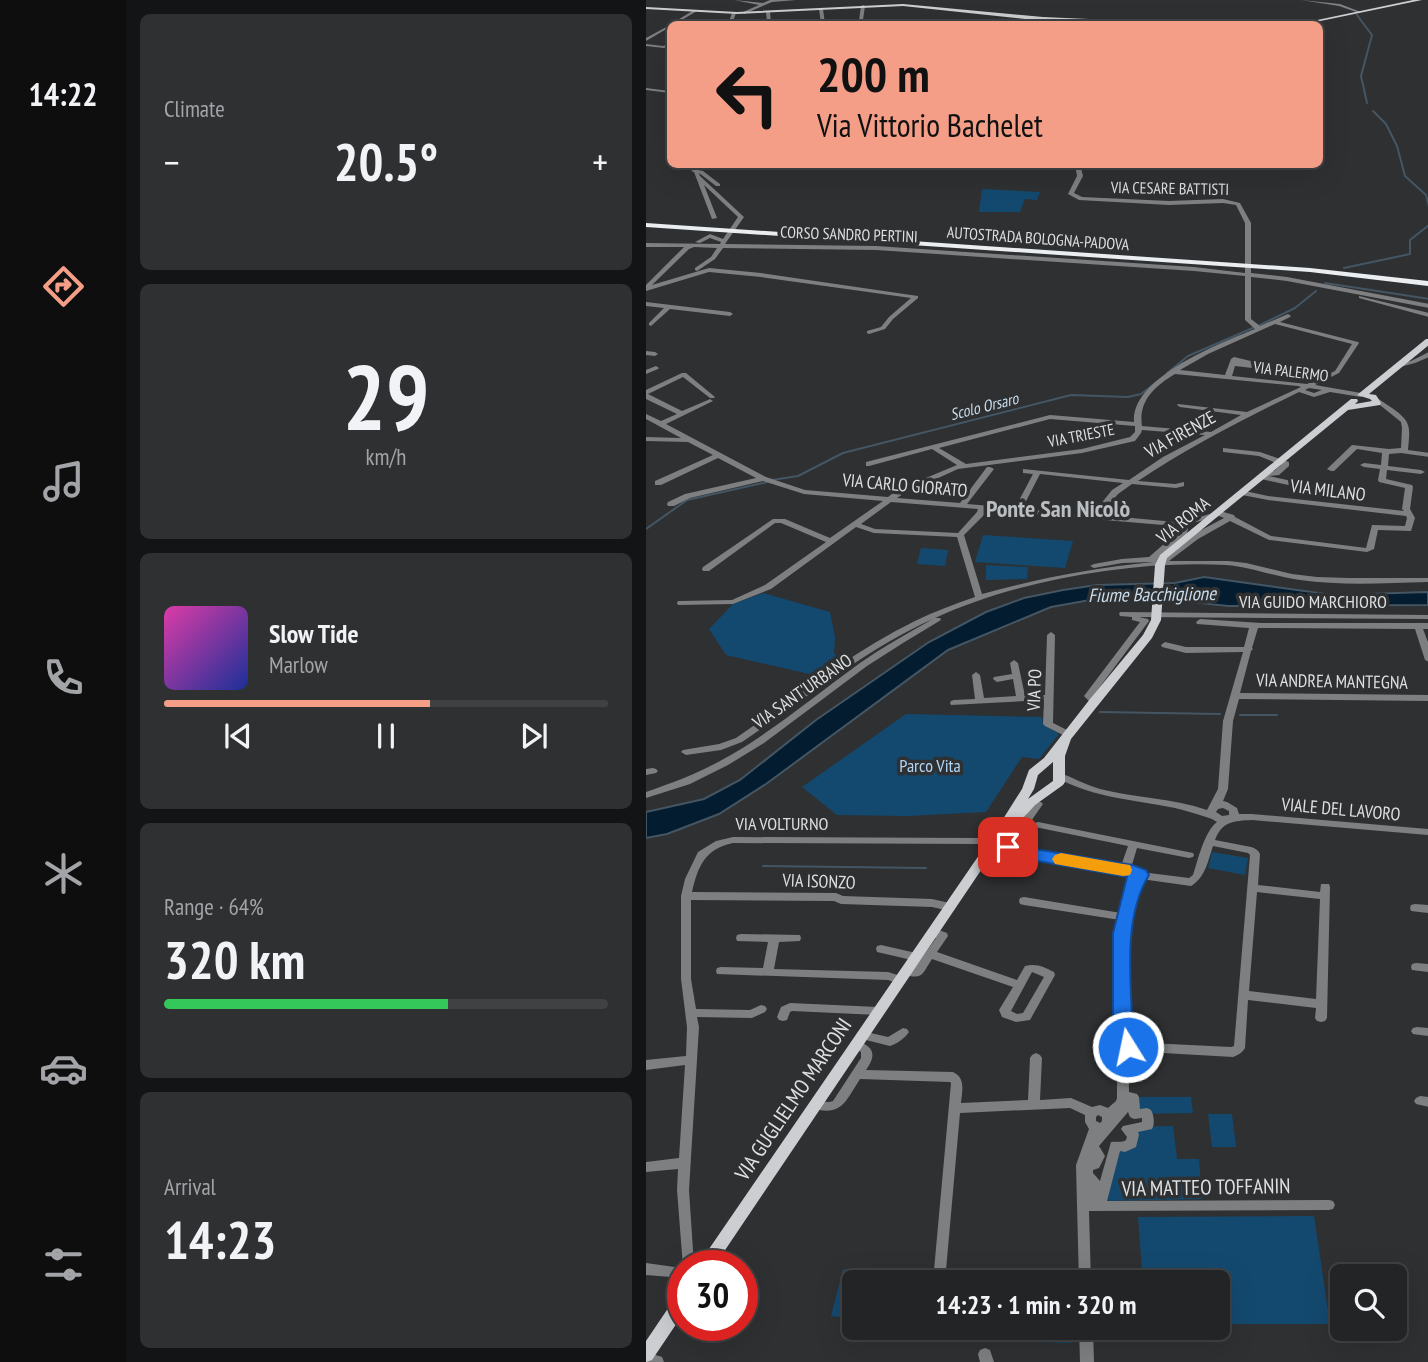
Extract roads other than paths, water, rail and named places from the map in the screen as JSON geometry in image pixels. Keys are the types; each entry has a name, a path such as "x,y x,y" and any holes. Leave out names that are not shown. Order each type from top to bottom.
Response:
{"highway":[{"name":"AUTOSTRADA BOLOGNA-PADOVA","path":"646,224 1310,270 1428,283"}],"main road":[{"path":"1316,21 1421,0"},
{"path":"646,8 744,13 909,5 1081,21"},
{"name":"VIA ROMA","path":"1157,611 1161,561 1170,551 1222,516 1355,399 1373,388 1428,341"},
{"path":"1372,402 1373,388"},
{"path":"1355,399 1372,402"},
{"path":"1355,399 1372,402"},
{"name":"VIA GUGLIELMO MARCONI","path":"716,1250 1002,832 1034,775 1148,636 1157,611"},
{"name":"VIA GUGLIELMO MARCONI","path":"1002,832 1059,782 1059,755 1067,736"},
{"path":"1051,787 1038,786 1034,775 1048,768 1059,775"},
{"path":"646,1357 667,1324"}],"street":[{"path":"736,0 764,4"},
{"path":"744,13 773,1 794,0"},
{"path":"861,20 861,6 869,0"},
{"path":"1303,0 1340,5 1359,12"},
{"path":"821,9 823,21"},
{"path":"678,21 694,11"},
{"path":"768,12 769,21"},
{"path":"731,21 734,13"},
{"path":"646,43 667,28"},
{"path":"646,43 667,46"},
{"path":"646,89 667,92"},
{"name":"VIA CESARE BATTISTI","path":"1078,168 1080,176 1071,194 1081,199 1235,202 1247,217 1247,316 1249,323 1257,328"},
{"path":"695,171 701,172 718,185"},
{"path":"695,171 714,218"},
{"path":"646,288 707,264 738,223 740,215 695,171"},
{"path":"646,288 703,233"},
{"path":"690,244 710,236 724,241"},
{"name":"CORSO SANDRO PERTINI","path":"690,244 929,251 1194,269 1301,282 1428,308"},
{"path":"646,245 731,247"},
{"path":"646,288 709,270 765,275 916,297 883,328 869,331"},
{"name":"CORSO SANDRO PERTINI","path":"1301,282 1428,315"},
{"path":"646,304 730,314"},
{"path":"651,324 668,307"},
{"name":"VIA TRIESTE","path":"893,500 900,492 963,465 1082,451 1132,439 1138,428 1138,409 1143,399 1175,372 1204,353 1288,316"},
{"name":"VIA FIRENZE","path":"1094,517 1107,500 1128,482 1200,437 1340,369 1356,342 1274,322"},
{"path":"1410,356 1428,349"},
{"path":"646,353 655,354"},
{"name":"VIA ROMA","path":"1400,365 1428,354"},
{"name":"VIA PALERMO","path":"1228,377 1233,361"},
{"path":"646,372 656,368"},
{"name":"VIA PALERMO","path":"1175,372 1309,386 1331,390 1355,399"},
{"path":"646,395 684,374 711,399 661,424"},
{"name":"VIA FIRENZE","path":"1299,390 1314,395 1331,390"},
{"path":"646,395 682,414"},
{"path":"1372,402 1406,421 1403,451"},
{"name":"VIA FIRENZE","path":"1180,405 1248,414"},
{"path":"646,416 679,436"},
{"path":"869,464 1050,417 1185,432 1200,437"},
{"path":"646,439 670,439 679,436"},
{"name":"VIA CARLO GIORATO","path":"679,436 767,480 820,494 1186,523 1222,516"},
{"path":"933,447 963,465"},
{"path":"1331,469 1354,447 1428,455"},
{"path":"1226,450 1260,454 1282,462"},
{"path":"1222,516 1274,539 1369,550 1373,528 1380,526 1408,529 1411,519 1407,514 1409,487 1383,482 1387,450"},
{"path":"658,483 718,455"},
{"path":"1364,465 1421,472"},
{"path":"962,506 990,469"},
{"path":"1026,471 1128,482"},
{"path":"1017,511 1037,472"},
{"path":"1266,475 1325,491"},
{"path":"671,504 687,496 767,480"},
{"name":"VIA FIRENZE","path":"1128,482 1176,486 1181,484"},
{"name":"VIA MILANO","path":"1245,493 1407,514"},
{"path":"681,603 728,602 745,598 768,587 854,524 893,500"},
{"path":"854,524 874,531 960,535 981,513 982,508"},
{"path":"706,569 773,521 782,521 830,541"},
{"name":"VIA ROMA","path":"1161,561 1184,531 1186,523"},
{"path":"960,535 979,599"},
{"name":"VIA SANT'URBANO","path":"686,752 733,743 902,631 939,613 979,599 1063,577 1161,561 1228,563 1306,578 1428,580"},
{"name":"VIA SANT'URBANO","path":"646,795 695,780 725,763 902,640 979,599"},
{"name":"VIA GUIDO MARCHIORO","path":"1123,614 1157,611 1185,616 1428,617"},
{"path":"1123,614 1144,620 1143,625 1137,629"},
{"path":"1185,616 1184,619 1195,621 1254,625 1423,626"},
{"path":"1038,804 1008,847 1011,851 1125,870 1139,875 1195,881 1223,789 1225,737 1254,625"},
{"name":"VIA ANDREA MANTEGNA","path":"1423,626 1428,660"},
{"name":"VIA GUGLIELMO MARCONI","path":"1094,701 1088,696 1137,629"},
{"name":"VIA PO","path":"1051,635 1048,724 1067,736"},
{"path":"1165,645 1186,650 1249,649"},
{"path":"1014,663 1021,699"},
{"path":"976,675 980,700"},
{"path":"997,679 1017,676"},
{"name":"VIA ANDREA MANTEGNA","path":"1235,696 1428,698"},
{"path":"954,703 1049,697"},
{"name":"VIALE DEL LAVORO","path":"1059,775 1084,789"},
{"name":"VIALE DEL LAVORO","path":"1051,787 1084,789 1215,814 1231,813 1250,817 1428,832"},
{"path":"1215,814 1231,813 1223,789"},
{"path":"1038,825 1189,855"},
{"name":"VIA VOLTURNO","path":"682,1250 683,1163 692,1047 686,979 686,896 690,879 702,855 711,847 733,840 978,841 992,845"},
{"path":"1123,1046 1237,1051 1256,857 1254,851 1209,842"},
{"path":"1125,870 1134,844"},
{"path":"1112,1112 1121,1104 1123,1098 1122,933 1134,880 1139,875"},
{"path":"1252,888 1326,891 1321,1018"},
{"name":"VIA ISONZO","path":"686,896 836,897 841,900 932,903 950,907"},
{"path":"1024,901 1125,917"},
{"path":"1415,908 1428,909"},
{"path":"721,971 888,976 916,974 943,936 932,932"},
{"path":"741,938 796,939"},
{"path":"768,972 774,939"},
{"path":"881,949 916,957"},
{"path":"931,954 1019,985"},
{"path":"1416,967 1428,968"},
{"path":"1035,968 1050,975 1026,1017 1021,1019 1006,1014 1005,1010 1019,985 1029,969 1035,968"},
{"path":"1243,995 1322,1004"},
{"path":"783,1017 785,1010 790,1007 878,1011"},
{"path":"691,1013 752,1014 761,1009"},
{"path":"859,1039 890,1042 903,1032"},
{"path":"815,1105 830,1107 837,1104 867,1059 866,1050 859,1039"},
{"path":"1034,1104 1036,1058"},
{"path":"646,1065 690,1060"},
{"path":"857,1074 953,1077 957,1083 941,1216 939,1270"},
{"path":"1128,1097 1133,1097 1134,1114 1147,1113 1148,1126 1127,1129 1133,1135 1132,1143 1125,1147 1115,1146 1100,1203 1087,1203 1087,1194 1094,1186 1094,1182 1087,1175 1087,1167 1095,1164 1099,1156 1092,1147 1125,1109 1128,1097"},
{"path":"955,1108 1076,1104 1092,1112 1102,1111 1109,1118 1105,1125 1096,1127 1082,1165 1085,1270"},
{"path":"646,1167 683,1163"},
{"name":"VIA MATTEO TOFFANIN","path":"1083,1207 1329,1205"},
{"path":"646,1269 667,1269"},
{"path":"1086,1340 1087,1362"},
{"path":"646,1357 657,1362"}],"water":[{"name":"Fiume Bacchiglione","path":"1204,577 1333,595 1428,592 1428,605 1228,606 1191,602 1176,595 1155,595 1107,597 1051,607 948,650 766,784 719,814 667,834 646,838 646,812 704,799 740,780 816,720 929,642 986,612 1024,598 1063,590 1097,585 1175,583"}],"waterway":[{"path":"1357,15 1372,35 1361,76 1367,103"},
{"path":"1373,111 1386,124 1397,146 1405,176 1426,195 1429,207"},
{"path":"1344,268 1410,254 1410,240 1429,225"},
{"name":"Scolo Orsaro","path":"1325,283 1429,299"},
{"name":"Scolo Orsaro","path":"1260,325 1295,308 1316,291"},
{"name":"Scolo Orsaro","path":"1167,373 1188,356 1255,327"},
{"name":"Scolo Orsaro","path":"772,480 798,476 843,453 1071,395 1128,397 1141,394 1158,381"},
{"name":"Scolo Orsaro","path":"646,529 687,500 767,482"},
{"path":"1100,712 1220,714"},
{"path":"1240,715 1277,715"},
{"path":"763,866 926,868"}],"district":[{"name":"Ponte San Nicolò","path":"1058,508"}],"park label":[{"name":"Parco Vita","path":"930,765"}]}
